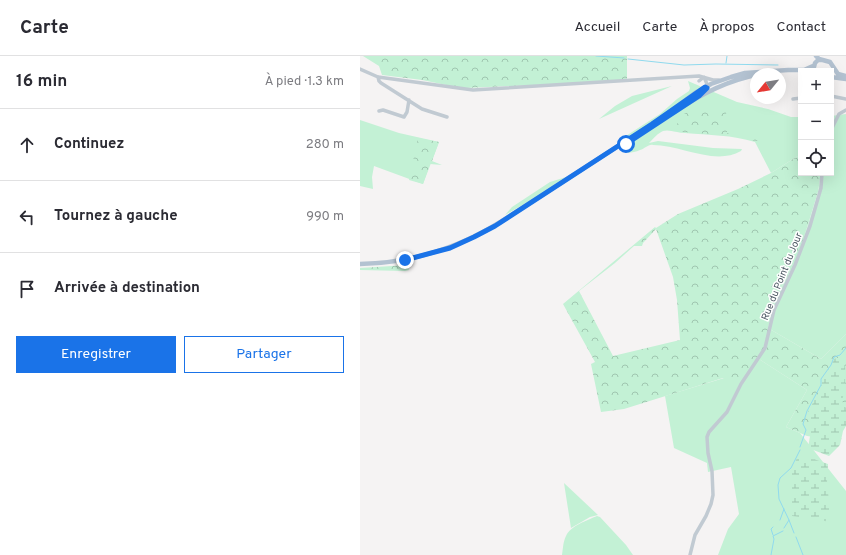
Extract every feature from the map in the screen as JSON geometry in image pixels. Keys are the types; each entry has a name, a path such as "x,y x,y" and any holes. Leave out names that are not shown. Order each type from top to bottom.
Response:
{"main road":[{"path":"813,56 814,67"},
{"path":"816,56 830,62 833,68"},
{"path":"786,71 804,70 814,67 818,60 823,60"},
{"path":"834,69 838,74 846,76"},
{"path":"786,71 798,73"},
{"path":"360,266 395,264 420,259 449,250 480,237 707,88 721,80 750,73"},
{"path":"707,88 750,76"},
{"path":"834,77 846,79"}],"street":[{"path":"360,69 378,77 473,90 699,76 713,80 721,80"},
{"path":"378,77 381,83 422,109 447,117"},
{"path":"692,77 707,88"},
{"path":"704,78 707,88"},
{"path":"699,81 704,78"},
{"path":"699,81 699,93"},
{"path":"834,97 846,99"},
{"path":"793,99 798,98"},
{"path":"379,111 383,110 404,117 407,112 409,100"},
{"path":"834,124 839,114 846,110"},
{"name":"Rue du Point du Jour","path":"690,555 695,535 706,516 713,495 712,470 708,453 707,437 709,432 727,412 741,384 765,348 774,310 796,265 810,226 821,188 822,176"}],"green space":[{"path":"363,56 627,56 627,81 466,88 382,75 379,66"},
{"path":"688,81 737,102 768,109 791,117 798,117 798,156 771,173 755,142 729,137 682,133 668,130 661,132 649,143 658,141 713,148 742,149 741,151 731,155 709,156 675,148 651,145 638,151 628,153 618,141 660,114 689,91 690,88"},
{"path":"672,86 599,119 615,106 632,96"},
{"path":"726,111 727,133 790,138 755,141 739,137 672,131 685,113"},
{"path":"846,114 846,334 821,359 768,328 776,297 798,257 818,193 821,176 834,176 834,116"},
{"path":"360,120 399,133 439,142 423,184 374,166 372,177 373,189 360,186"},
{"path":"418,138 439,142 432,161 442,165 430,164 423,184 409,180"},
{"path":"798,156 798,176 821,176 818,192 798,257 776,297 768,328 821,359 846,334 846,406 840,441 807,436 786,427 807,390 759,359 737,385 723,378 624,409 601,412 591,364 595,362 563,304 655,227 656,228 678,214 738,189 771,173","holes":["656,229 673,277 677,300 680,340 613,356 579,291 634,246 642,246"]},
{"path":"566,177 505,215 512,207 550,182"},
{"path":"408,265 409,270 405,271 360,270 360,268"},
{"path":"844,356 845,378 842,401 846,408 846,426 843,431 840,445 829,456 808,448 811,430 808,412 822,386 822,379 834,359"},
{"path":"759,359 807,390 786,427 800,433 846,491 846,555 718,555 728,529 739,514 731,467 708,472 707,463 674,448 665,396 724,378"},
{"path":"799,454 828,464 827,482 831,522 792,516 792,468"},
{"path":"564,483 598,515 590,517 571,528"},
{"path":"597,516 600,517 626,545 633,555 562,555 564,541 568,532 580,524"}],"waterway":[{"path":"596,56 624,58"},
{"path":"726,63 727,56"},
{"path":"628,59 684,65 778,65"},
{"path":"800,447 806,430 803,424 807,411 821,385 821,379 831,365 834,357 840,355 846,348"},
{"path":"784,528 789,520 779,499 778,485 780,478 791,468 800,450"},
{"path":"780,520 784,509"},
{"path":"789,520 794,533"},
{"path":"773,527 771,529 773,535"},
{"path":"771,555 774,539 773,536 783,531"},
{"path":"796,537 803,555"}],"route":[{"path":"405,260 450,248 487,231 652,124 705,87 707,88 699,96 626,144"}]}
